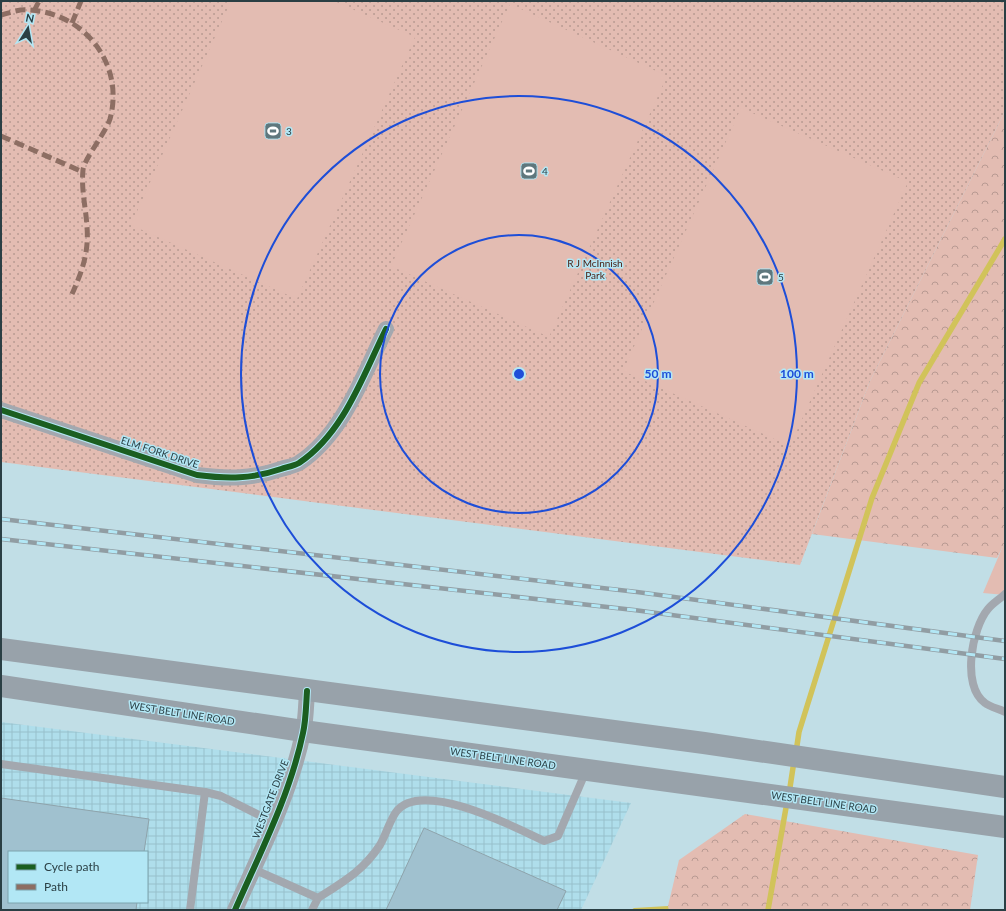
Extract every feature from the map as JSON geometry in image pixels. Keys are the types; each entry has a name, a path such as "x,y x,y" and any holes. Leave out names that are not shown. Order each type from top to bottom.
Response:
{"main road":[{"path":"1,649 704,743 1005,787"},
{"name":"WEST BELT LINE ROAD","path":"1,686 303,731 1003,826"}],"street":[{"name":"ELM FORK DRIVE","path":"1,410 197,475 229,479 263,475 298,464 316,448 333,429 345,412 386,329"},
{"name":"WESTGATE DRIVE","path":"235,910 273,822 297,756 303,731 307,691"}],"lane":[{"path":"1005,594 988,609 977,630 970,668 973,688 984,703 1005,712"},
{"path":"1,764 205,792 221,796 273,822"},
{"path":"312,910 318,898 358,872 380,845 397,811 414,801 452,803 487,814 544,840 558,836 587,769"},
{"path":"190,910 205,792"},
{"path":"253,869 318,898"}],"shaded area":[{"path":"1,722 631,803 581,910 1,910"},
{"path":"668,906 669,910 631,910 634,908"}],"green space":[{"name":"R J McInnish Park","path":"1,1 1005,1 1005,111 870,381 800,565 1,462"},
{"name":"3","path":"231,1 334,1 415,37 297,299 131,225"},
{"name":"4","path":"510,4 667,76 549,337 391,266"},
{"name":"5","path":"741,108 908,182 790,446 623,371"},
{"path":"1005,111 1005,542 997,558 812,534 870,381"},
{"path":"1005,541 1005,595 983,593"},
{"path":"745,814 978,855 970,910 669,910 668,906 679,860"}],"building":[{"path":"1,798 149,819 144,851 8,851 8,903 137,903 136,910 1,910"},
{"path":"424,828 566,891 557,910 386,910"}],"waterway":[{"path":"796,752 799,732 872,498 919,383 1005,239"},
{"path":"789,794 794,761"},
{"path":"768,910 787,802"}],"railway":[{"path":"1,519 637,592 1005,641"},
{"path":"1,539 634,610 1005,659"}],"marked path":[{"path":"34,11 39,1"},
{"path":"72,23 81,1"},
{"path":"1,15 28,10 48,13 67,20 83,31 96,45 105,61 111,79 113,99 110,119 84,165 83,170 87,245 82,270 72,294"},
{"path":"1,136 83,172"}],"cycle path":[{"path":"1,410 197,475 219,477 260,475 299,463 315,451 328,436 351,402 386,329"},
{"path":"235,910 274,823 290,779 304,728 307,691"}],"place":[{"name":"3","path":"273,131"},
{"name":"4","path":"529,171"},
{"name":"5","path":"765,277"}]}
